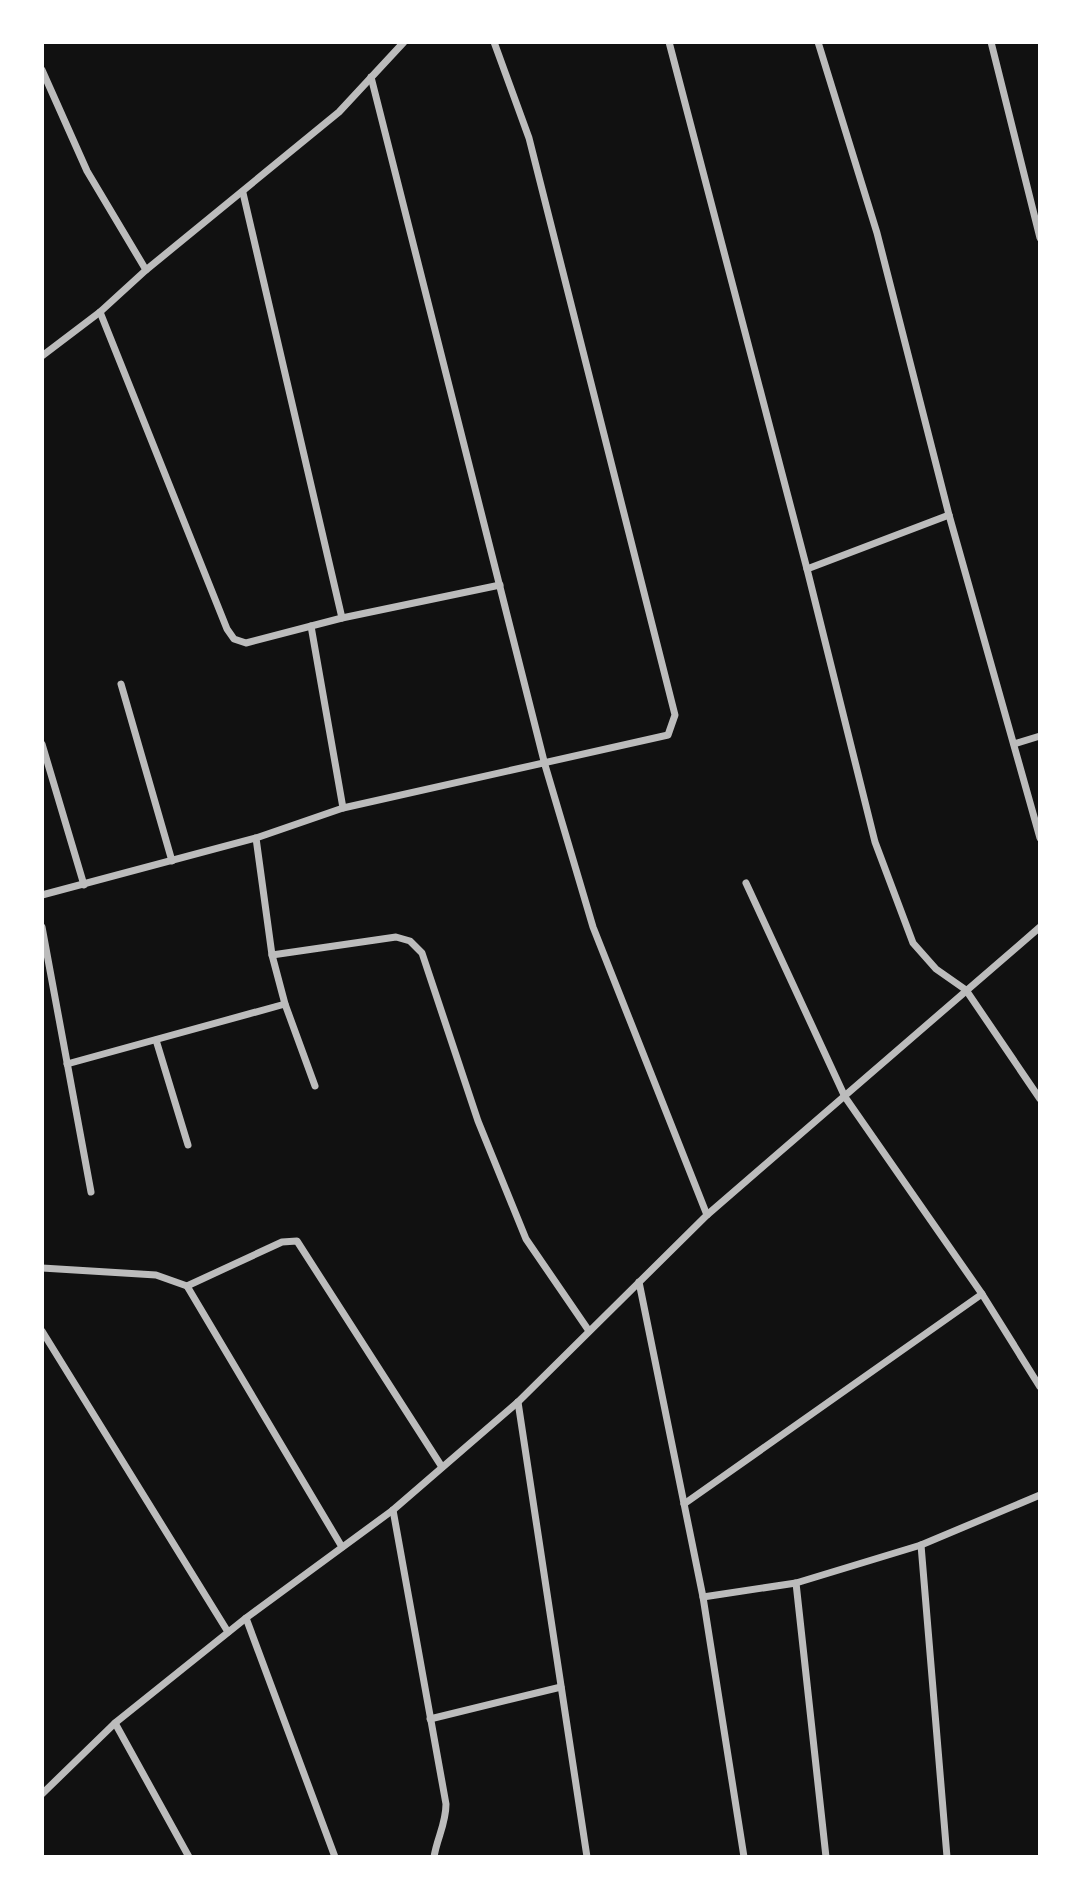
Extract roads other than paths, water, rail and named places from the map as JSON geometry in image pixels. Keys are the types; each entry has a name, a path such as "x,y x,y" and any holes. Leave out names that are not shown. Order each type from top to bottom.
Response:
{"street":[{"path":"42,356 100,312 146,270 339,112 404,42"},
{"path":"42,895 256,838 343,807 545,765 668,735 675,715 529,138 494,42"},
{"path":"669,42 807,569 874,842 913,943 936,969 966,990 1040,1099"},
{"path":"818,42 877,233 949,515 1040,838"},
{"path":"991,42 1040,239"},
{"path":"42,71 87,171 146,270"},
{"path":"371,77 545,765 593,927 707,1215"},
{"path":"243,193 342,618"},
{"path":"100,312 227,629 234,639 246,643 342,618 500,585"},
{"path":"807,569 949,515"},
{"path":"311,626 343,807"},
{"path":"121,684 172,861"},
{"path":"1014,744 1040,736"},
{"path":"42,744 84,885"},
{"path":"256,838 272,955 285,1004 316,1086"},
{"path":"746,883 845,1097 982,1294 1040,1387"},
{"path":"42,927 91,1192"},
{"path":"42,1794 115,1723 246,1618 393,1510 518,1402 707,1215 1040,927"},
{"path":"272,955 396,937 411,941 422,953 478,1121 526,1239 589,1331"},
{"path":"67,1064 285,1004"},
{"path":"156,1040 188,1146"},
{"path":"187,1286 282,1242 297,1241 442,1467"},
{"path":"42,1268 156,1275 187,1286 342,1547"},
{"path":"639,1282 703,1597 744,1857"},
{"path":"684,1504 982,1294"},
{"path":"42,1331 228,1632"},
{"path":"518,1402 587,1857"},
{"path":"703,1597 796,1583 921,1545 1040,1495"},
{"path":"393,1510 446,1804 446,1822 437,1838 434,1857"},
{"path":"921,1545 947,1857"},
{"path":"796,1583 826,1857"},
{"path":"246,1618 335,1857"},
{"path":"430,1718 561,1687"},
{"path":"115,1723 189,1857"}]}
